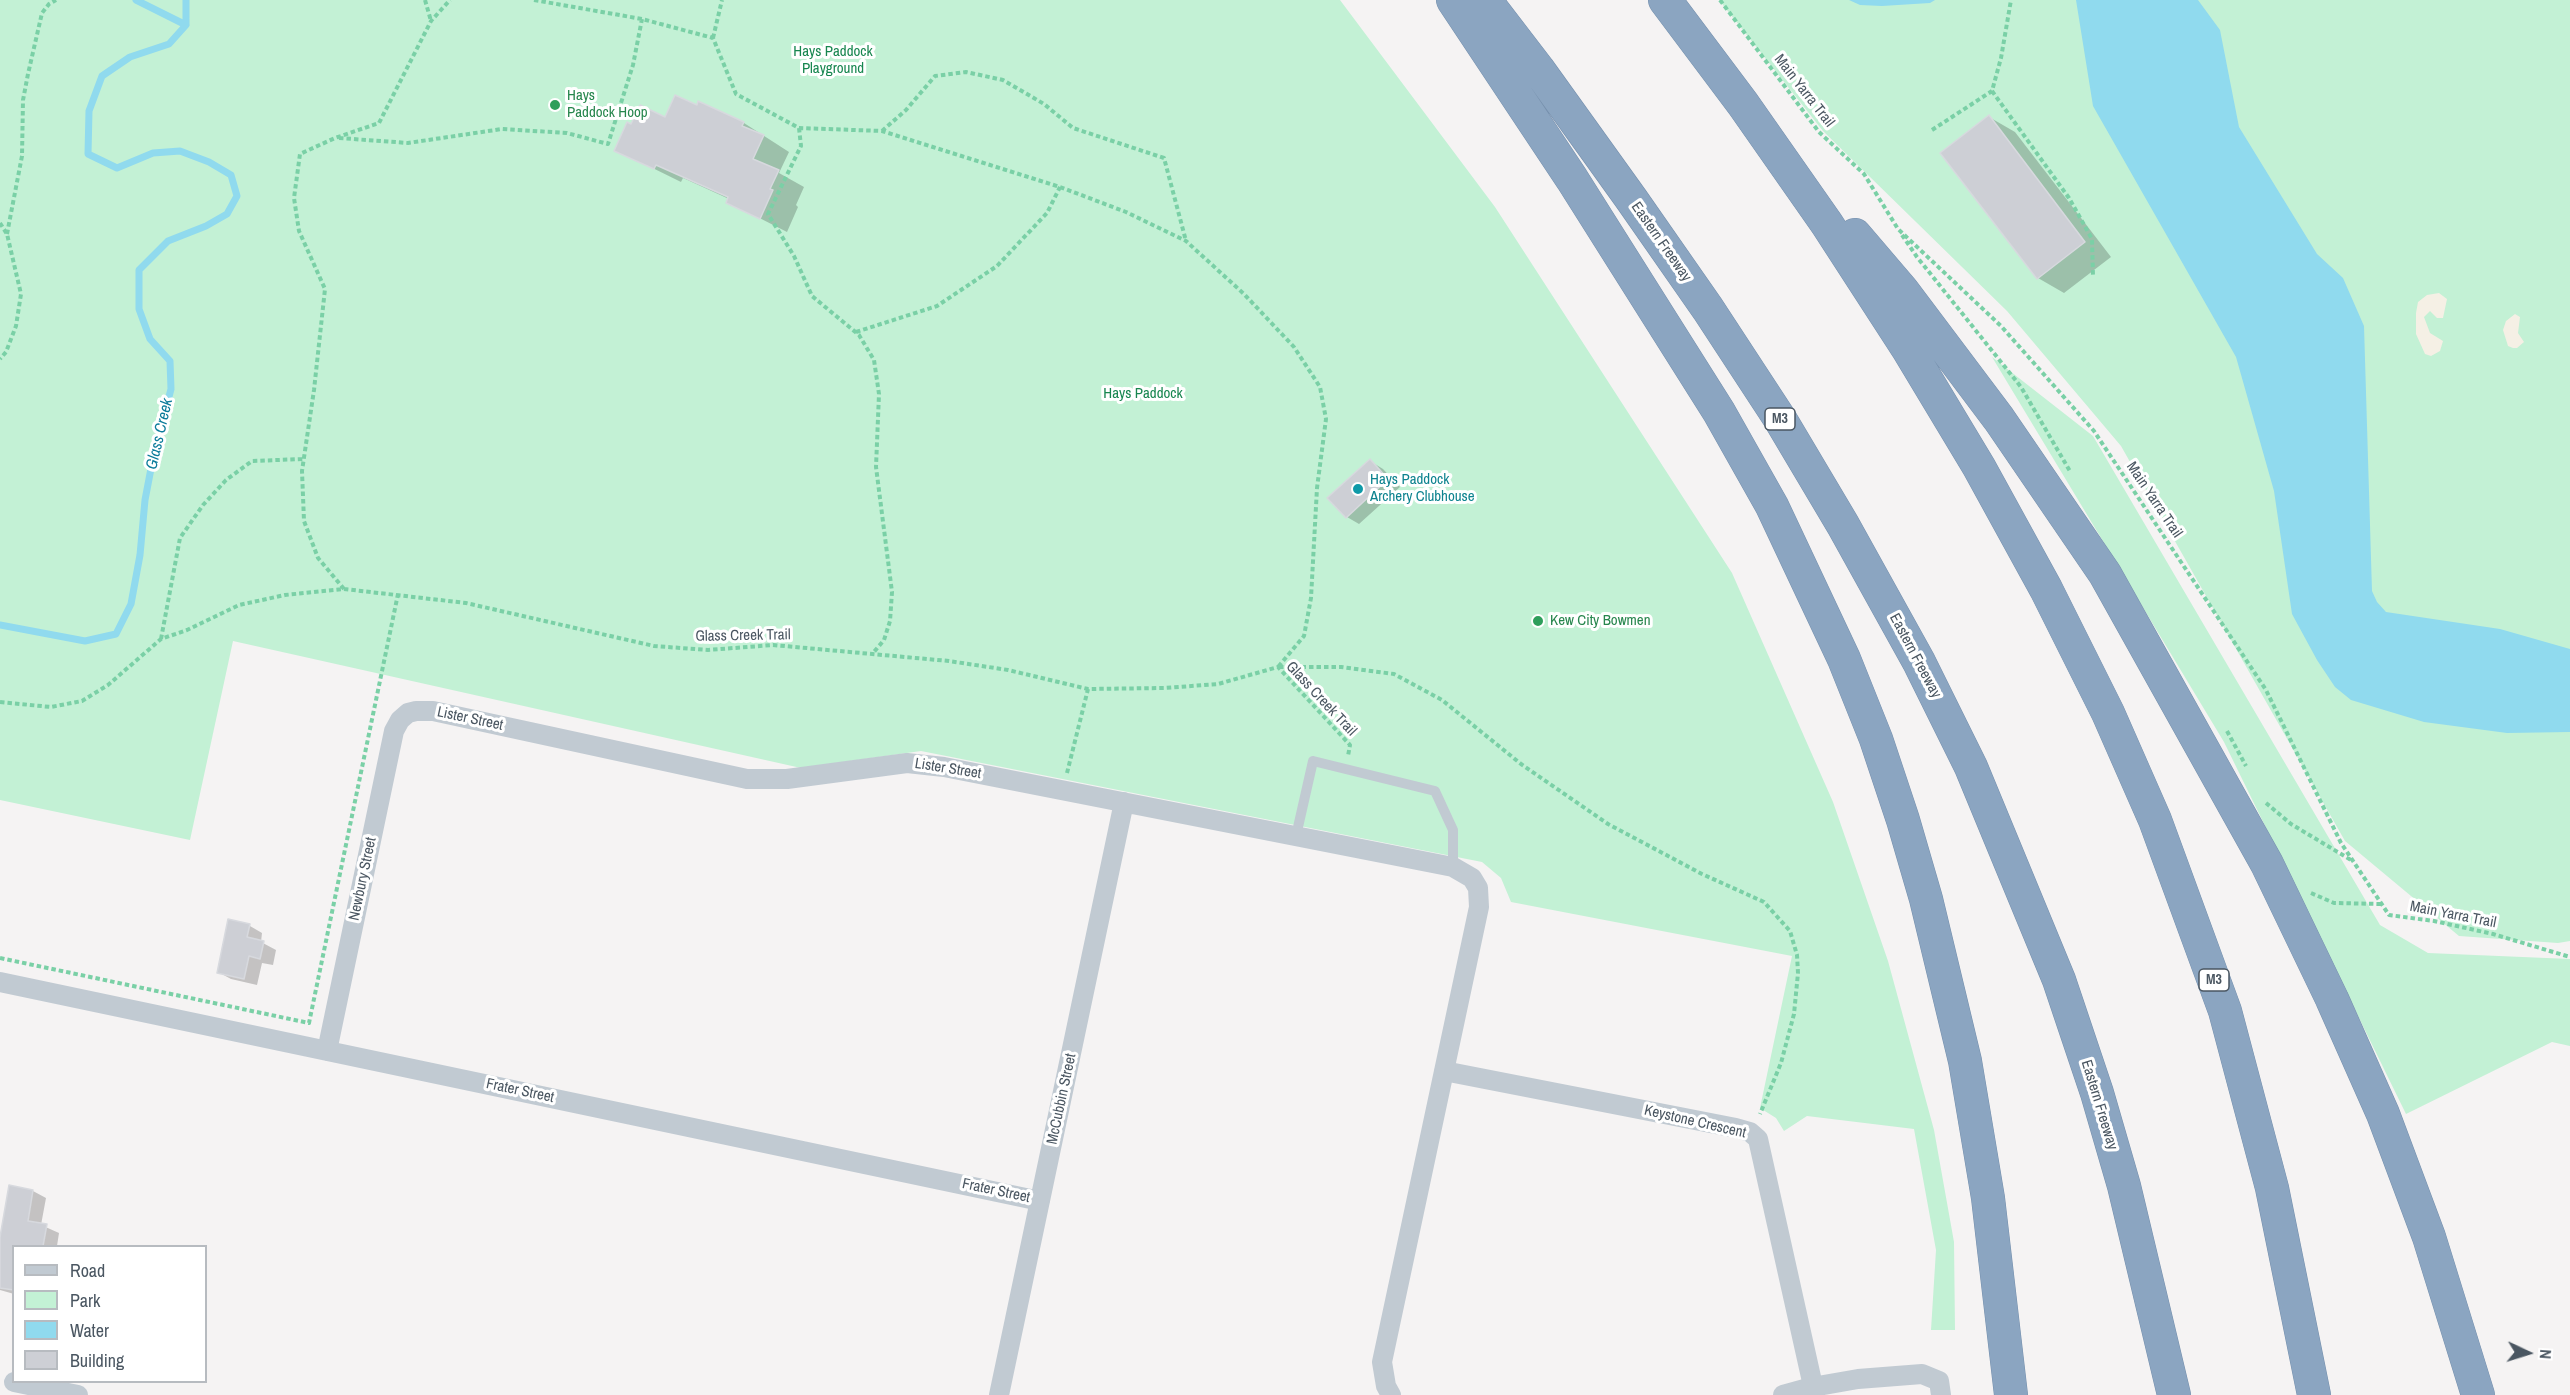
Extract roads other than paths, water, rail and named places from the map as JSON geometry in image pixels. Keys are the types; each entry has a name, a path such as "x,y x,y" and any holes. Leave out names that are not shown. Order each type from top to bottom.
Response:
{"highway":[{"path":"1453,0 1572,179 1719,412 1772,506 1848,669 1876,738 1926,899 1963,1050 1988,1198 2011,1395"},
{"name":"Eastern Freeway","path":"1485,0 1538,69 1638,209 1708,309 1780,419 1843,525 1919,662 1971,767 2059,980 2097,1093 2130,1208 2174,1395"},
{"name":"M3","path":"1665,0 1743,104 1827,224 1908,349 1979,466 2046,589 2108,713 2151,810 2192,916 2225,1011 2272,1188 2313,1395"},
{"path":"1743,104 1902,290 1999,419 2105,574 2176,698 2267,864 2332,999 2378,1103 2429,1237 2478,1395"}],"street":[{"name":"Lister Street","path":"408,713 433,711 747,779 787,779 907,763 944,767 1453,867"},
{"name":"Newbury Street","path":"327,1051 394,731 408,713"},
{"name":"McCubbin Street","path":"999,1395 1124,802"},
{"path":"1391,1395 1386,1386 1382,1362 1479,907 1478,888 1472,878 1453,867"},
{"name":"Frater Street","path":"0,982 1040,1201"},
{"name":"Keystone Crescent","path":"1444,1071 1749,1132 1758,1139 1813,1391"},
{"path":"1783,1395 1813,1391 1858,1379 1922,1374 1938,1381 1941,1395"},
{"path":"23,1383 78,1395"}],"lane":[{"path":"1296,836 1313,761 1435,791 1453,831 1453,867"}],"water":[{"path":"1849,0 1935,0 1930,3 1882,6 1860,5"},
{"path":"2076,0 2198,0 2220,30 2239,127 2317,254 2343,278 2364,326 2372,591 2377,602 2386,612 2500,629 2570,649 2570,732 2507,733 2424,722 2351,700 2335,687 2317,660 2292,614 2274,491 2236,357 2093,106"}],"waterway":[{"path":"136,0 186,25"},
{"name":"Glass Creek","path":"0,625 85,641 116,634 131,604 140,555 145,500 171,389 170,361 150,339 139,309 139,270 168,241 206,226 227,214 237,196 231,175 209,162 180,151 153,153 117,168 88,154 89,111 102,76 130,57 169,44 186,25 186,0"}],"place":[{"name":"Hays Paddock Hoop","path":"555,105"},
{"name":"Hays Paddock Archery Clubhouse","path":"1358,489"},
{"name":"Kew City Bowmen","path":"1538,621"}],"park label":[{"name":"Hays Paddock Playground","path":"833,60"},
{"name":"Hays Paddock","path":"1143,394"}]}
